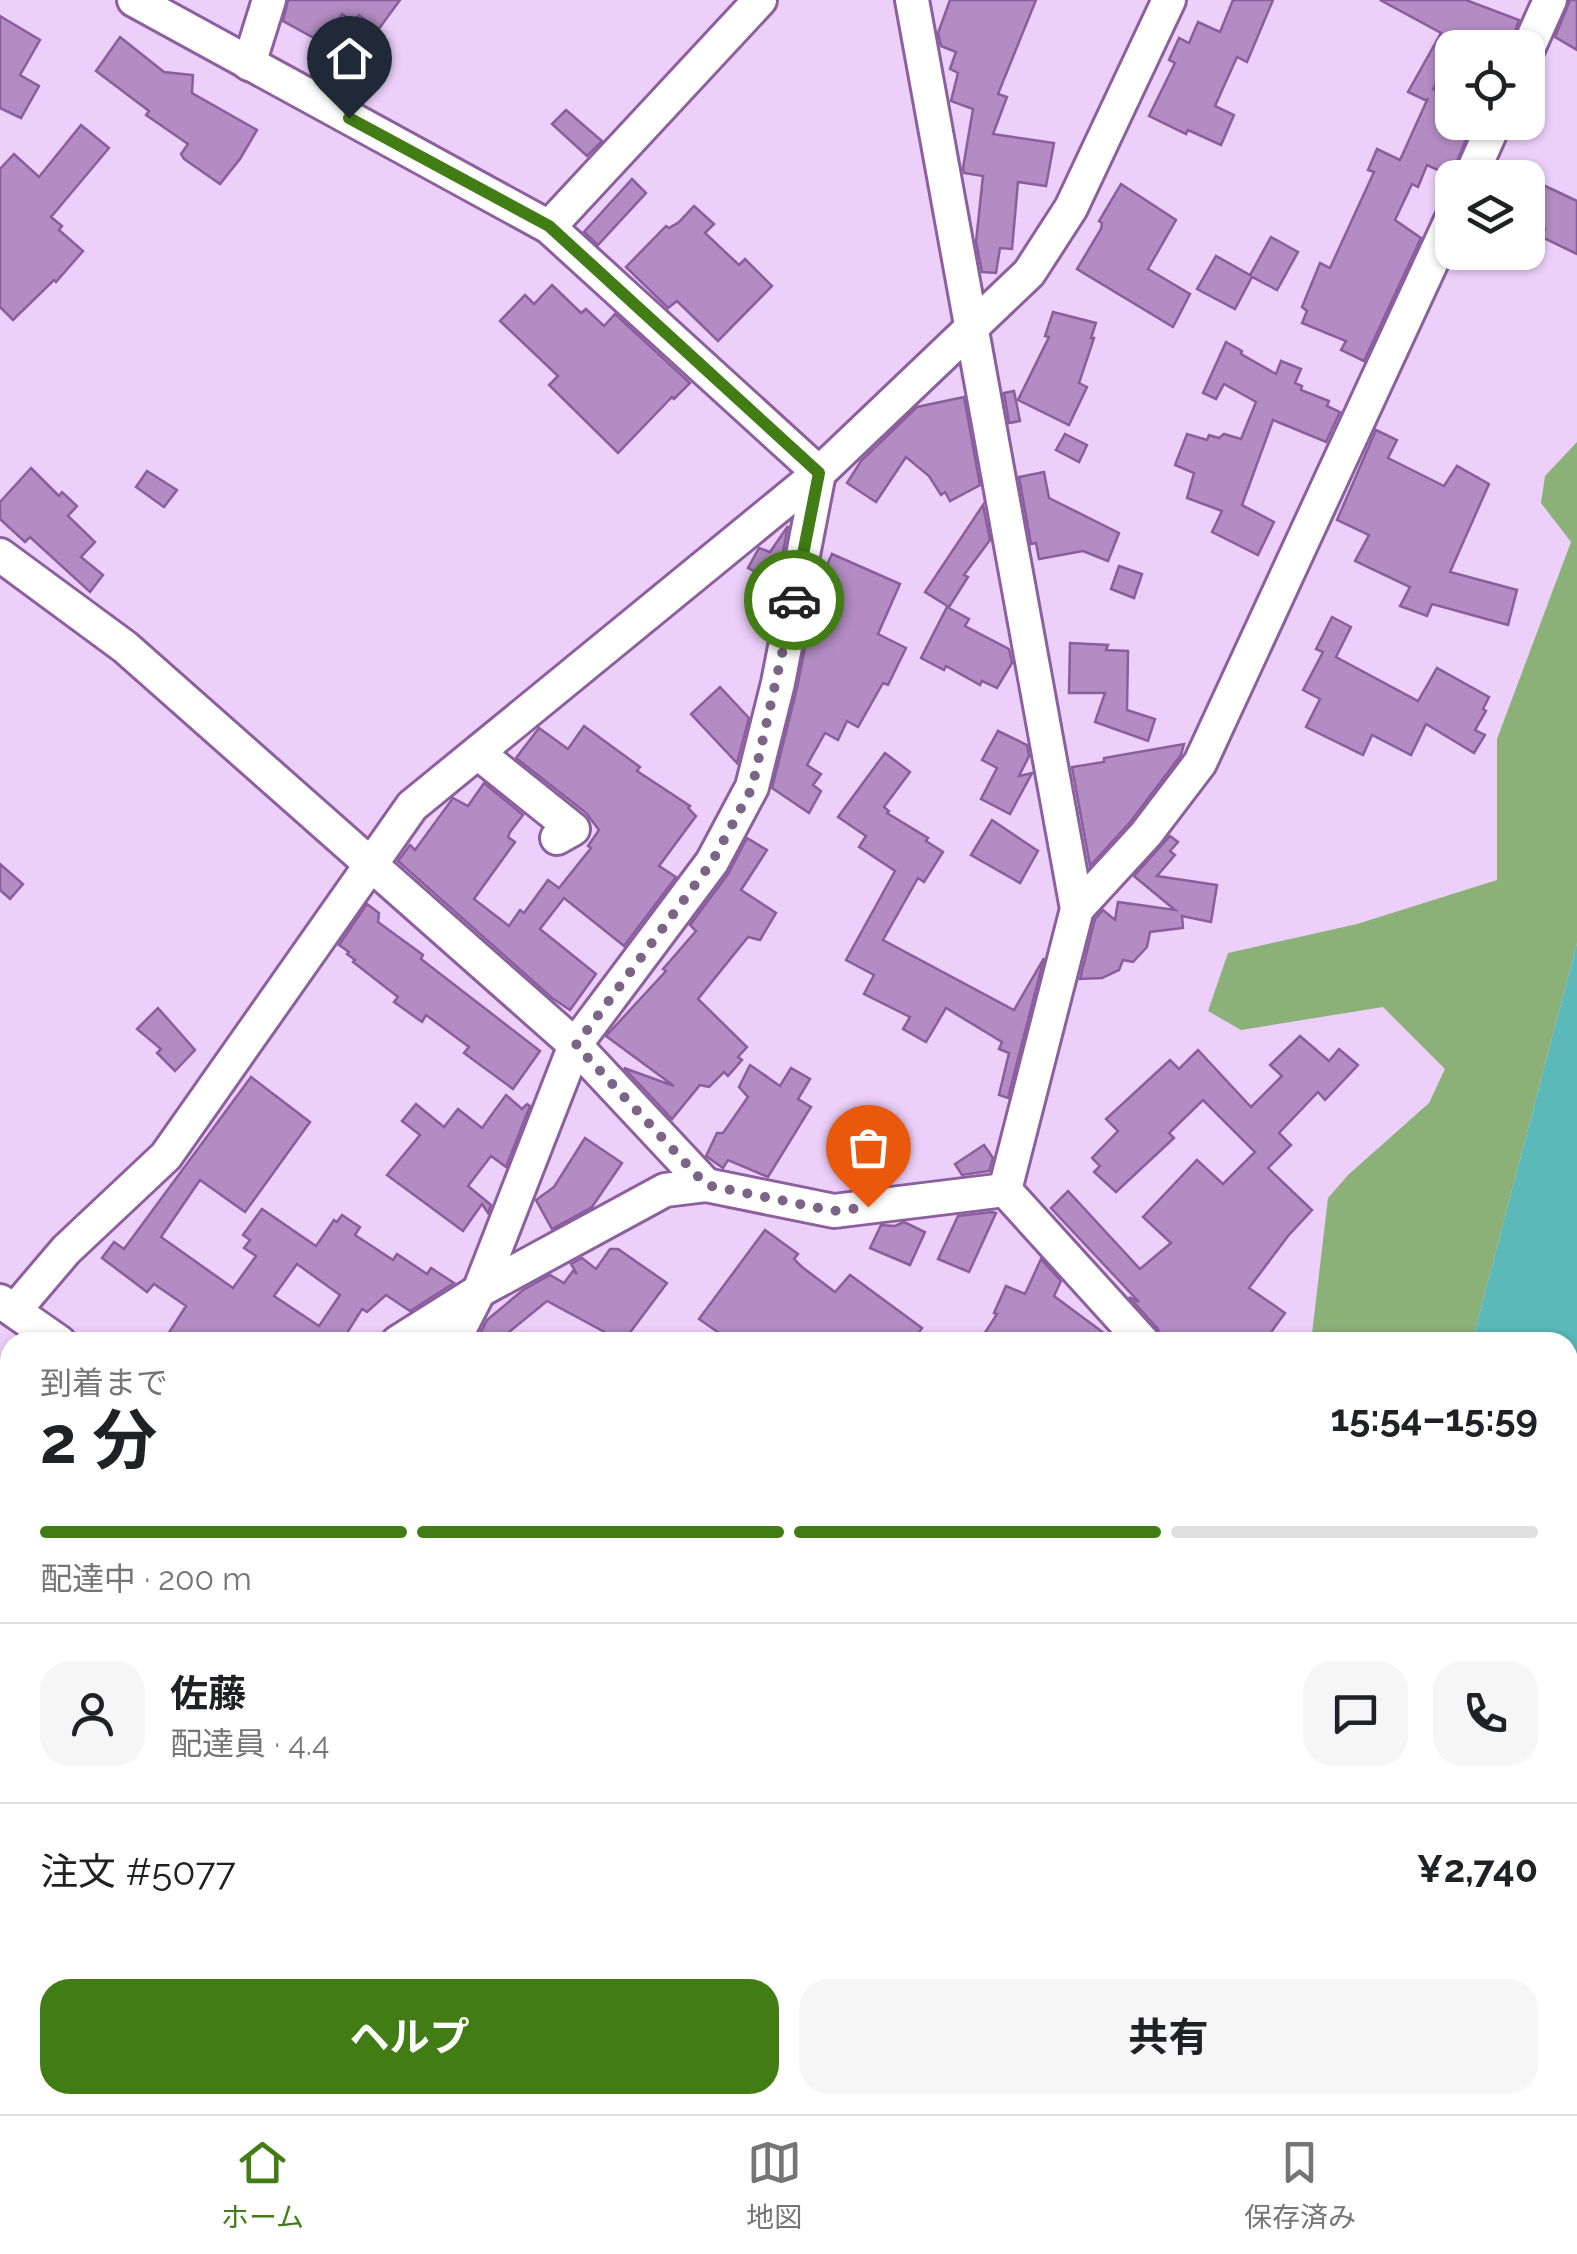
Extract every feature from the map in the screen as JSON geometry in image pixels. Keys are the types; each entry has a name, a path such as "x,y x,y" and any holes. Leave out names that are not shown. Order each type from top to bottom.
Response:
{"street":[{"path":"134,0 549,226 819,473"},
{"path":"249,64 269,0"},
{"path":"549,226 760,0"},
{"path":"912,0 1077,909 1004,1190"},
{"path":"45,1332 7,1305 166,1156 412,806 819,473 1029,273 1071,208 1169,0"},
{"path":"1537,30 1550,0"},
{"path":"1077,909 1156,823 1200,763 1435,255"},
{"path":"458,1332 480,1291 576,1045 712,862 752,788 778,683 819,473"},
{"path":"0,555 125,647 576,1045 706,1185"},
{"path":"478,753 573,829 558,838"},
{"path":"414,1332 480,1291 665,1190 706,1185 834,1211 1004,1190"},
{"path":"1004,1190 1134,1332"}],"shaded area":[{"path":"1577,442 1577,943 1475,1332 1312,1332 1328,1198 1348,1175 1429,1103 1445,1069 1383,1007 1241,1030 1208,1011 1228,953 1357,924 1497,880 1497,739 1571,542 1541,503 1545,476"},
{"path":"1577,943 1577,1332 1475,1332"}],"building":[{"path":"288,0 400,0 378,30 359,15 354,22 342,14 325,44 283,21"},
{"path":"950,0 1036,0 998,94 1007,97 993,134 1054,143 1046,186 1018,182 1012,249 1000,248 996,273 982,272 976,242 983,176 964,173 963,168 973,109 951,101 958,73 950,69 956,52 941,46 938,33"},
{"path":"1233,0 1273,0 1247,62 1237,57 1215,106 1234,115 1221,145 1149,116 1175,63 1169,60 1179,38 1189,43 1198,22 1220,32"},
{"path":"1380,0 1466,0 1519,20 1515,30 1435,30"},
{"path":"1570,0 1577,0 1577,50 1555,37"},
{"path":"0,16 40,40 20,75 39,86 21,118 0,108"},
{"path":"120,37 164,72 193,75 192,93 257,130 220,184 184,159 181,154 188,144 146,115 149,111 96,71"},
{"path":"1435,44 1435,140 1466,140 1458,160 1435,160 1435,169 1427,165 1418,187 1412,184 1395,220 1421,238 1364,361 1341,350 1346,341 1302,323 1307,311 1302,307 1320,263 1330,268 1374,172 1368,170 1377,149 1400,160 1427,101 1408,92"},
{"path":"566,110 602,141 587,156 552,124"},
{"path":"81,125 109,148 51,217 62,226 59,230 83,251 56,282 13,320 0,307 0,169 14,154 39,177"},
{"path":"632,179 646,193 598,245 584,232"},
{"path":"1121,184 1176,220 1148,269 1190,294 1173,327 1077,269"},
{"path":"1545,186 1577,201 1577,254 1545,238"},
{"path":"694,206 714,224 705,233 739,265 745,259 772,286 718,341 677,301 668,308 626,267 666,226 679,222"},
{"path":"1271,237 1298,252 1277,290 1252,277 1235,309 1197,289 1216,256 1250,275"},
{"path":"552,285 581,313 586,309 604,326 615,314 690,383 618,453 549,385 558,376 500,321 525,295 534,304"},
{"path":"1053,312 1096,323 1079,383 1087,387 1069,425 1018,400 1049,337 1045,336"},
{"path":"1226,342 1276,374 1281,361 1301,369 1295,383 1302,386 1301,390 1329,401 1327,406 1340,412 1326,442 1273,420 1242,505 1274,522 1258,555 1212,532 1222,511 1187,498 1194,473 1175,465 1187,434 1207,440 1209,435 1219,438 1224,434 1241,439 1256,402 1224,384 1216,399 1203,393"},
{"path":"1014,391 1020,421 1009,423 1004,393"},
{"path":"964,397 980,485 950,501 906,457 876,502 847,483 861,461 917,407"},
{"path":"1376,430 1397,440 1388,458 1444,486 1457,466 1489,484 1450,572 1517,590 1508,625 1432,604 1427,616 1400,606 1410,587 1355,561 1369,535 1337,520"},
{"path":"1065,434 1087,445 1079,462 1056,450"},
{"path":"31,468 59,496 62,492 77,506 68,516 95,542 81,557 103,575 90,592 30,537 25,542 0,519 0,502"},
{"path":"147,471 177,490 164,507 136,487"},
{"path":"1044,472 1049,498 1119,533 1108,561 1083,551 1039,559 1036,543 1031,544 1019,477"},
{"path":"983,505 990,540 964,575 968,577 949,607 925,592"},
{"path":"788,526 777,583 748,568 759,548 770,552"},
{"path":"832,554 900,584 878,634 906,648 888,685 883,683 858,727 847,721 838,740 825,733 807,765 821,774 813,785 821,791 809,813 772,788 817,587"},
{"path":"1119,566 1142,574 1134,598 1111,589"},
{"path":"947,607 969,619 965,626 1009,649 1012,663 997,688 982,681 980,685 946,666 944,670 921,658"},
{"path":"1332,617 1351,627 1336,657 1418,701 1437,668 1489,697 1475,730 1485,735 1474,753 1426,724 1411,755 1372,735 1363,755 1306,727 1320,699 1303,690 1323,652 1316,649"},
{"path":"1070,643 1108,645 1106,650 1128,651 1127,710 1155,719 1148,741 1095,722 1105,693 1069,693"},
{"path":"720,687 749,718 737,763 691,714"},
{"path":"584,726 640,767 637,771 690,806 696,816 659,866 676,877 624,946 564,898 540,929 596,974 570,1010 398,861 410,845 415,850 453,798 468,806 484,783 523,815 508,837 515,842 474,899 509,926 520,910 524,913 548,880 559,888 591,848 588,846 599,830 586,813 516,758 539,728 568,749"},
{"path":"998,731 1027,745 1029,756 1019,776 1032,773 1010,814 981,799 997,768 982,760"},
{"path":"1184,744 1181,755 1131,821 1090,866 1072,767"},
{"path":"885,753 910,772 884,807 887,813 943,852 924,882 918,878 883,940 1014,1010 1044,958 1008,1098 999,1095 1009,1053 999,1049 1002,1042 946,1008 926,1042 903,1029 910,1017 864,994 874,975 846,960 895,871 859,847 866,836 838,817"},
{"path":"992,820 1038,851 1020,883 971,855"},
{"path":"1170,836 1178,842 1170,851 1175,855 1157,876 1217,885 1211,922 1182,916 1183,928 1150,932 1147,947 1133,962 1123,960 1119,970 1102,978 1080,979 1095,919 1103,910 1115,920 1118,902 1175,910 1134,876"},
{"path":"747,838 767,850 741,890 776,913 760,940 748,937 698,999 747,1047 728,1076 724,1072 709,1087 700,1085 672,1119 624,1068 674,1086 606,1036 666,971 663,969 696,931 690,925 728,874"},
{"path":"0,864 23,884 10,899 0,890"},
{"path":"367,904 379,913 378,922 423,955 421,959 540,1051 513,1089 464,1053 469,1047 426,1015 422,1022 394,1002 398,997 353,962 349,952 339,945"},
{"path":"158,1008 195,1050 175,1071 157,1053 161,1049 137,1029"},
{"path":"1300,1036 1329,1061 1339,1049 1358,1065 1325,1100 1318,1092 1279,1133 1291,1145 1268,1168 1312,1210 1249,1288 1285,1313 1271,1332 1159,1332 1129,1297 1139,1302 1051,1208 1068,1191 1140,1269 1171,1243 1143,1217 1197,1160 1223,1184 1255,1152 1203,1100 1169,1133 1174,1138 1116,1192 1094,1172 1100,1166 1092,1158 1118,1131 1106,1119 1170,1060 1179,1069 1198,1050 1251,1107 1282,1076 1270,1065"},
{"path":"750,1065 780,1086 791,1068 810,1079 798,1099 811,1107 768,1177 728,1160 723,1168 706,1156 717,1133 723,1133 748,1097 739,1087"},
{"path":"251,1077 310,1122 245,1212 200,1180 161,1237 233,1288 256,1256 244,1248 250,1240 243,1235 262,1209 316,1246 342,1215 360,1227 355,1235 393,1260 397,1254 427,1274 431,1268 454,1283 410,1311 386,1295 367,1312 362,1309 348,1332 169,1332 186,1306 154,1284 147,1292 102,1258 114,1242 124,1249","holes":["297,1264 340,1295 319,1326 274,1296"]},
{"path":"506,1095 522,1109 530,1106 506,1167 491,1156 468,1186 491,1205 488,1213 482,1204 463,1231 387,1175 420,1135 402,1121 416,1104 444,1127 458,1109 482,1128"},
{"path":"878,1126 899,1141 867,1181 849,1168"},
{"path":"585,1138 622,1163 592,1207 552,1229 536,1200 554,1187"},
{"path":"984,1145 993,1158 989,1171 962,1175 955,1164"},
{"path":"996,1213 969,1272 938,1259 958,1216"},
{"path":"904,1222 925,1232 910,1265 870,1248 881,1225"},
{"path":"765,1230 798,1254 794,1259 835,1292 850,1275 922,1328 919,1332 718,1332 699,1319"},
{"path":"610,1249 618,1249 667,1283 630,1332 604,1332 547,1301 509,1332 481,1332 487,1320 523,1290 550,1275 564,1283 573,1271 577,1274 571,1264 582,1258 596,1269"},
{"path":"1041,1259 1061,1281 1054,1296 1103,1332 985,1332 997,1314 994,1313 1006,1286 1025,1294"}],"way so far":[{"path":"794,600 752,788 712,862 576,1045 706,1185 834,1211 868,1207"}],"route":[{"path":"349,118 549,226 819,473 794,600"}]}
